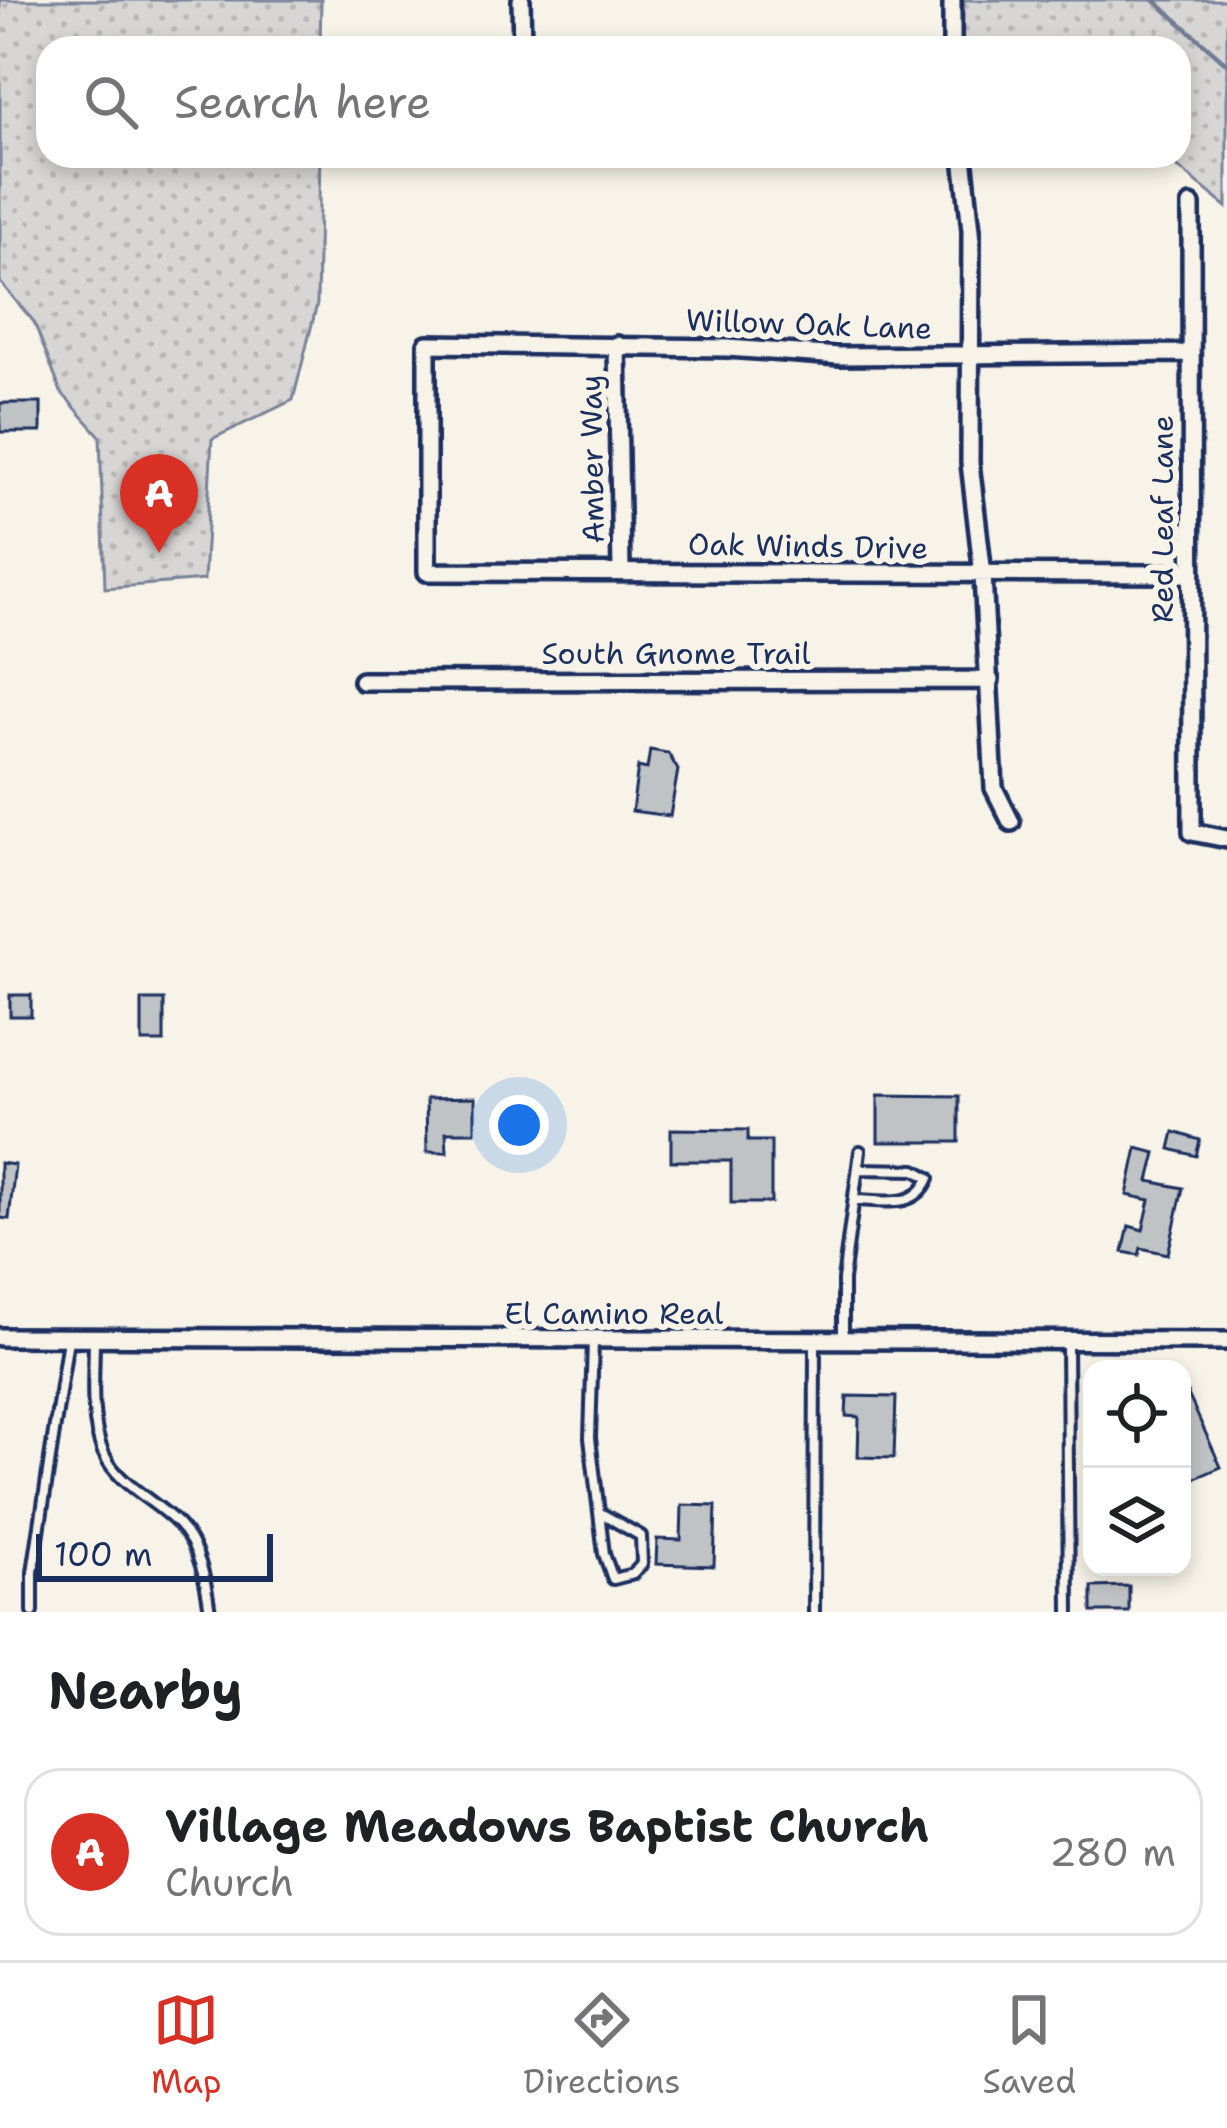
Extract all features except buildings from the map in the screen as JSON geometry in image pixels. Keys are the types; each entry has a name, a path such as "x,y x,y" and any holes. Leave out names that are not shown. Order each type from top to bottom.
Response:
{"street":[{"path":"521,0 522,36"},
{"path":"952,0 952,36"},
{"path":"964,168 971,230 970,463 990,680 994,788 1011,822"},
{"name":"Red Leaf Lane","path":"1191,205 1192,832 1227,839"},
{"name":"Willow Oak Lane","path":"427,572 427,344 617,345 839,356 1190,353"},
{"name":"Amber Way","path":"617,345 621,572"},
{"name":"Oak Winds Drive","path":"427,572 1188,574"},
{"name":"South Gnome Trail","path":"362,681 990,680"},
{"name":"El Camino Real","path":"0,1337 1227,1341"}],"lane":[{"path":"843,1340 843,1280 860,1151"},
{"path":"857,1200 905,1202 923,1190 929,1178 914,1170 859,1168"},
{"path":"33,1612 33,1572 69,1337"},
{"path":"94,1337 96,1420 104,1455 130,1486 179,1525 200,1563 210,1612"},
{"path":"593,1340 590,1438 607,1572 613,1579 625,1579 642,1564 641,1536 602,1514"},
{"path":"814,1340 814,1612"},
{"path":"1067,1341 1069,1612"}],"shaded area":[{"path":"0,0 321,0 320,36 36,36 36,168 320,168 317,304 293,400 212,439 204,580 105,588 100,436 61,392 34,322 0,282"},
{"path":"964,0 1227,0 1227,207 1179,168 1191,168 1191,36 962,36"}],"waterway":[{"path":"1154,0 1227,64"}],"place":[{"name":"Village Meadows Baptist Church","path":"159,553"}]}
